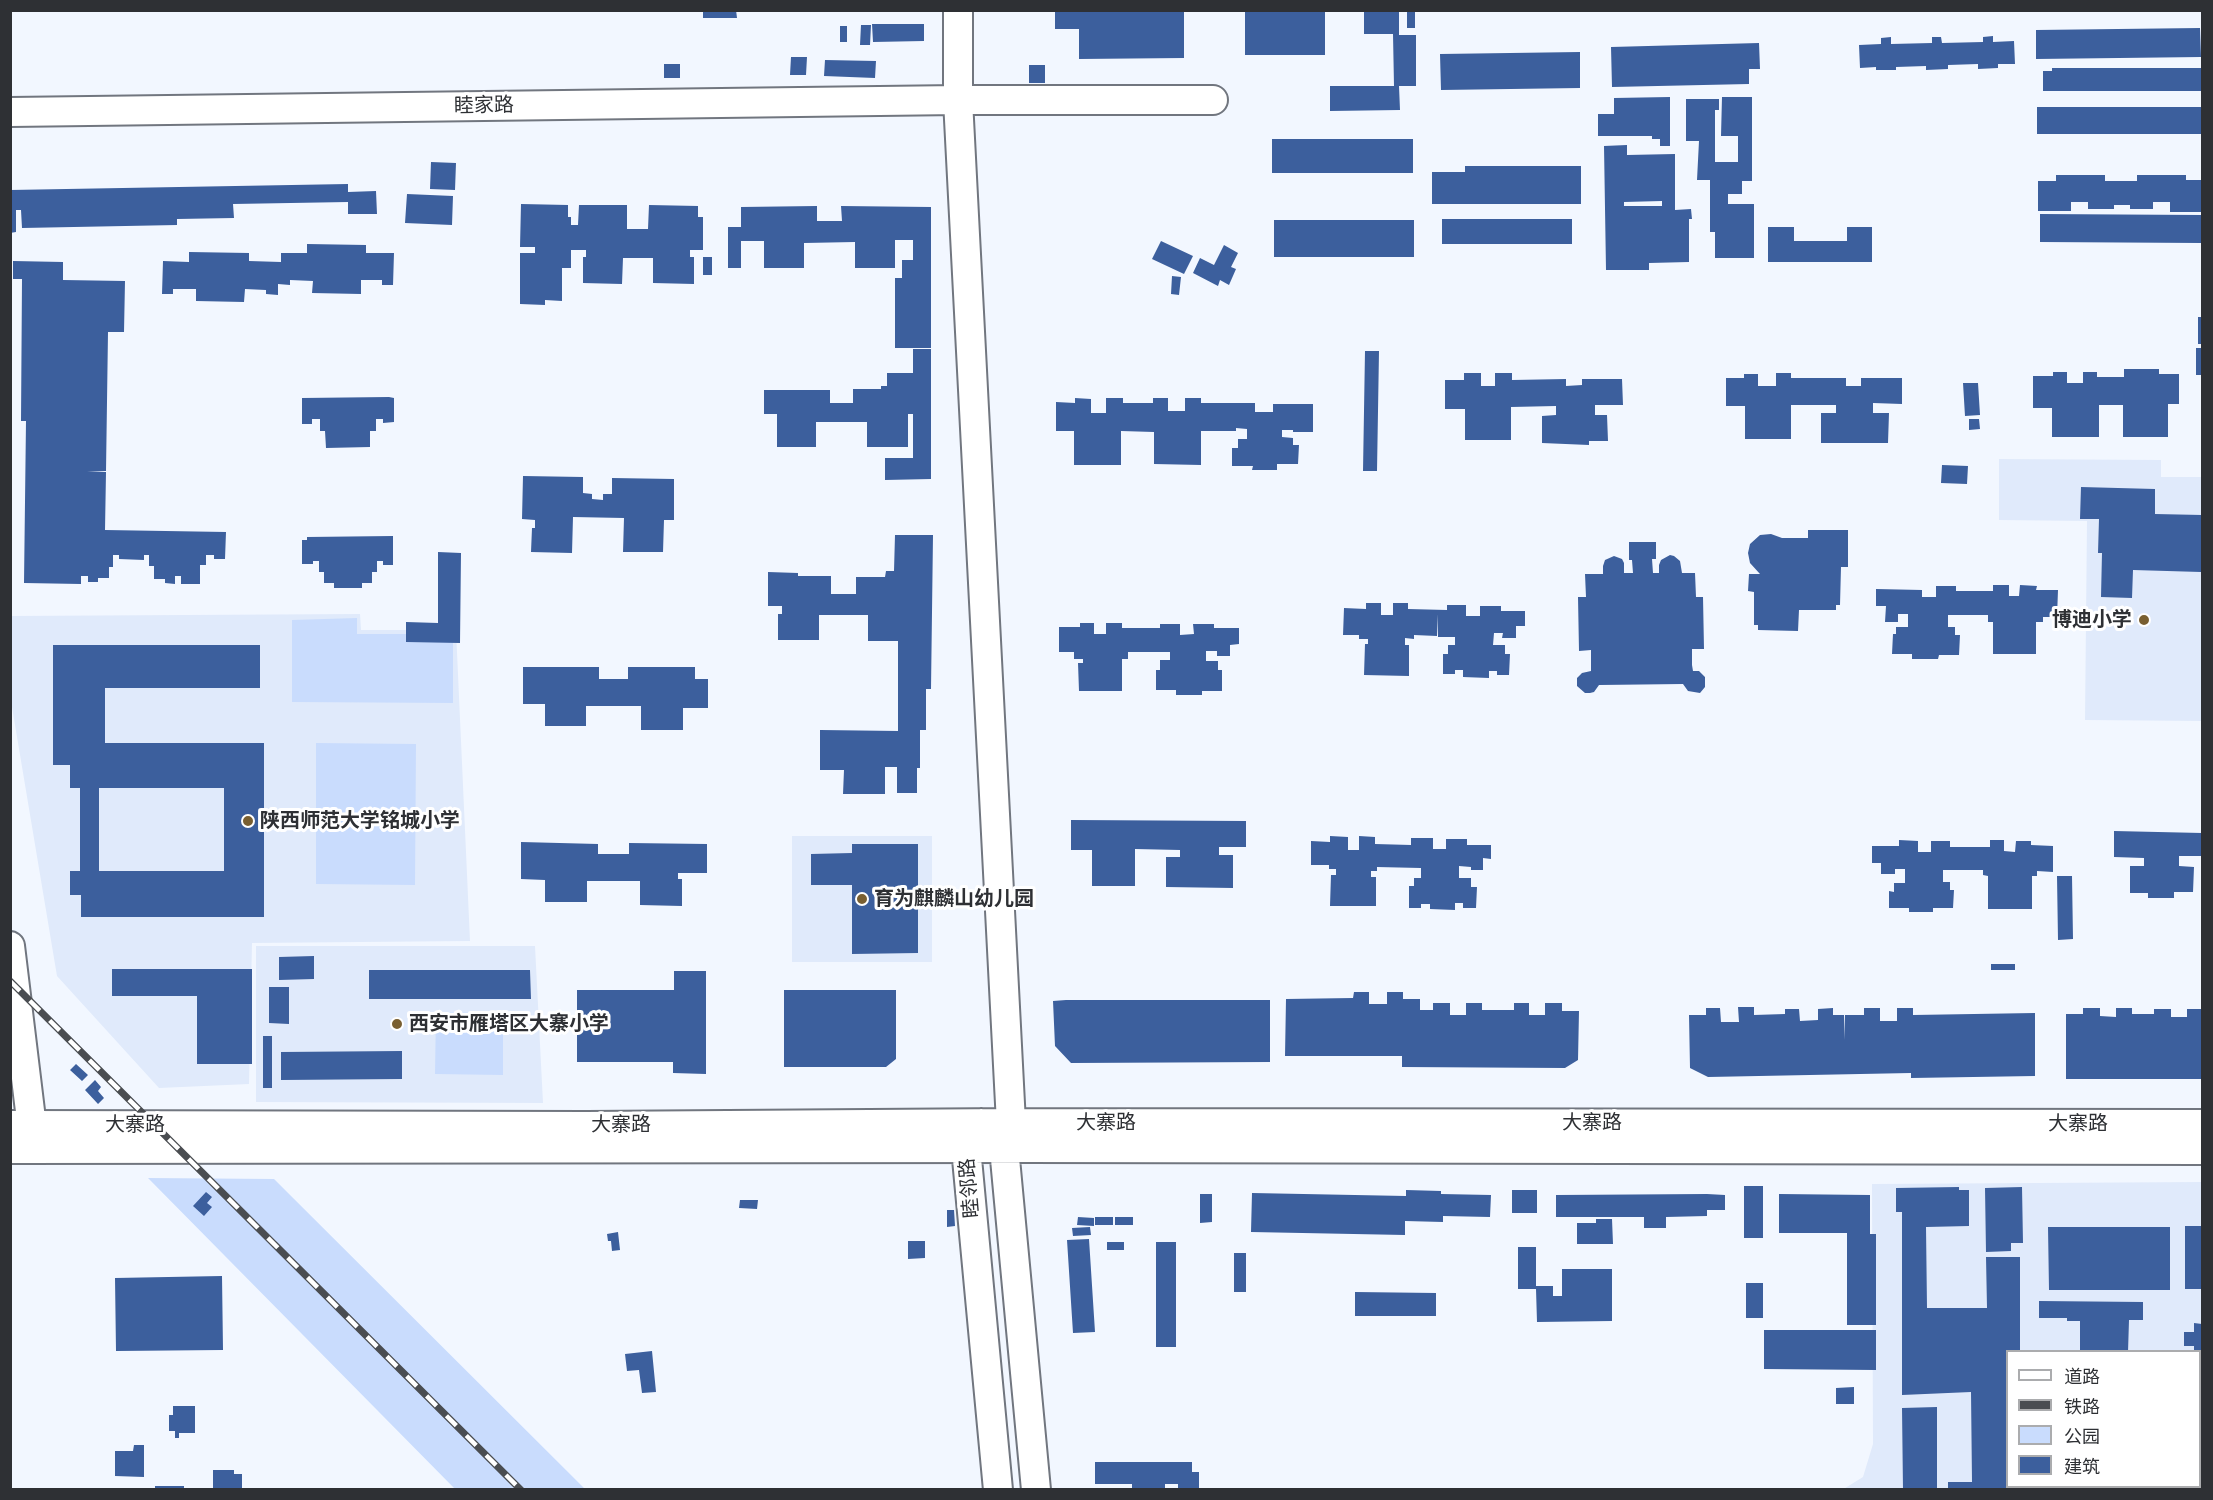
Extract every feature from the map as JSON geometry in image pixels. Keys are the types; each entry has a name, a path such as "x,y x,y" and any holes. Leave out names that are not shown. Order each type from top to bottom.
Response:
{"main road":[{"path":"958,10 957,100 1007,1135"},
{"name":"睦家路","path":"10,112 957,100 1213,100"},
{"path":"10,946 22,1137"},
{"name":"睦邻路","path":"998,1490 966,1148 981,1123 1007,1135 1036,1490"},
{"name":"大寨路","path":"22,1137 599,1126 981,1123"},
{"name":"大寨路","path":"22,1137 966,1148 1007,1135 2202,1124"},
{"name":"大寨路","path":"1007,1135 2202,1150"}],"shaded area":[{"name":"博迪小学","path":"1999,459 2161,460 2161,477 2202,477 2202,721 2085,720 2087,521 1999,520"},
{"name":"陕西师范大学铭城小学","path":"360,614 361,630 456,630 470,941 252,943 249,1084 159,1088 57,976 11,701 10,616"},
{"name":"育为麒麟山幼儿园","path":"792,836 932,836 932,962 792,962"},
{"name":"西安市雁塔区大寨小学","path":"256,946 535,946 543,1103 256,1102"},
{"path":"2202,1182 2202,1489 1842,1490 1863,1477 1873,1444 1872,1184"}],"green space":[{"path":"357,618 357,634 453,634 453,703 292,702 292,620"},
{"path":"316,743 416,744 415,885 316,884"},
{"path":"436,1012 503,1012 503,1075 435,1074"},
{"path":"148,1178 274,1179 585,1489 455,1489"}],"building":[{"path":"703,10 736,10 737,18 703,18"},
{"path":"1055,10 1184,10 1184,58 1079,59 1079,29 1055,29"},
{"path":"1245,10 1325,10 1325,55 1245,55"},
{"path":"1364,10 1399,11 1399,35 1416,35 1416,86 1399,86 1400,110 1330,111 1330,86 1394,86 1393,34 1364,34"},
{"path":"1407,10 1415,10 1415,28 1407,28"},
{"path":"872,24 924,24 924,41 873,42"},
{"path":"861,25 871,25 870,45 860,45"},
{"path":"840,26 847,26 847,42 840,42"},
{"path":"2200,28 2201,57 2036,59 2036,30"},
{"path":"1993,36 1993,42 2014,41 2015,64 1998,64 1998,68 1978,69 1978,64 1948,65 1948,69 1926,70 1926,66 1896,67 1896,70 1876,70 1876,67 1860,68 1859,45 1881,44 1881,38 1891,37 1891,44 1932,43 1932,37 1941,37 1942,43 1983,42 1983,37"},
{"path":"1759,43 1760,69 1749,69 1749,84 1612,87 1611,47"},
{"path":"1580,52 1580,88 1441,90 1440,54"},
{"path":"791,57 807,57 806,75 790,75"},
{"path":"825,60 876,61 875,78 824,76"},
{"path":"664,64 680,64 680,78 664,78"},
{"path":"1029,65 1045,65 1045,83 1029,83"},
{"path":"2052,68 2202,68 2202,91 2043,91 2043,71 2052,71"},
{"path":"1670,97 1670,146 1660,146 1660,139 1652,139 1652,136 1598,136 1598,114 1614,114 1614,98"},
{"path":"1722,97 1752,97 1752,181 1742,181 1742,194 1728,194 1728,204 1754,204 1754,258 1715,258 1715,232 1710,232 1710,180 1697,180 1699,141 1686,141 1686,99 1719,99 1719,110 1715,110 1715,162 1738,162 1738,136 1721,136"},
{"path":"2037,107 2202,107 2202,134 2037,134"},
{"path":"1272,139 1413,139 1413,173 1272,173"},
{"path":"1627,145 1627,155 1675,154 1675,210 1691,209 1689,262 1649,263 1649,270 1606,270 1604,146","holes":["1662,201 1662,206 1624,206 1624,202"]},
{"path":"431,162 456,163 455,190 430,189"},
{"path":"1465,166 1581,166 1581,204 1432,204 1432,172 1465,172"},
{"path":"2056,175 2105,175 2105,181 2137,181 2137,175 2186,175 2186,180 2202,180 2202,212 2170,212 2170,202 2153,202 2153,209 2130,209 2130,205 2114,205 2114,209 2088,209 2088,202 2071,202 2071,211 2038,211 2038,181 2056,181"},
{"path":"348,184 348,192 376,191 377,214 348,214 348,202 233,204 234,218 177,219 177,225 22,228 21,210 16,210 16,232 10,233 10,190"},
{"path":"407,194 453,196 452,225 405,223"},
{"path":"521,204 568,205 571,225 578,225 579,205 627,205 627,229 648,229 649,205 698,206 698,217 703,217 703,250 690,250 690,257 694,257 694,284 653,283 653,258 623,258 622,284 583,283 583,257 586,257 586,250 571,250 571,268 562,268 562,301 545,300 545,305 520,304 520,253 535,253 535,247 520,247"},
{"path":"817,206 817,221 842,221 841,206 931,207 931,348 895,348 895,278 902,278 902,260 913,260 913,240 895,240 895,268 855,268 855,242 804,243 804,268 764,268 764,241 741,241 741,268 728,268 728,227 741,227 741,207"},
{"path":"2040,214 2201,215 2201,243 2040,242"},
{"path":"1442,219 1572,219 1572,244 1442,244"},
{"path":"1274,220 1414,220 1414,257 1274,257"},
{"path":"1768,227 1794,227 1794,241 1847,241 1847,227 1872,227 1872,262 1768,262"},
{"path":"1161,241 1193,256 1184,274 1152,259"},
{"path":"307,244 366,245 366,253 394,253 393,285 382,285 382,280 361,280 361,294 312,293 313,281 290,280 290,285 278,284 278,295 266,294 266,290 245,289 244,302 196,301 196,289 173,289 173,294 162,294 163,261 189,262 189,252 249,253 249,261 281,262 281,253 307,253"},
{"path":"1224,245 1238,253 1231,267 1236,269 1229,285 1220,280 1218,286 1193,273 1200,258 1214,265"},
{"path":"703,257 712,257 712,275 703,275"},
{"path":"13,261 63,262 63,280 125,281 124,332 108,332 106,471 87,472 106,472 105,530 226,532 225,559 214,559 214,555 206,555 206,565 200,565 200,584 181,584 181,576 175,576 175,584 165,583 165,579 154,579 154,566 149,566 149,555 144,555 144,560 119,559 119,555 113,555 113,567 109,567 109,578 98,578 98,582 88,582 88,576 81,576 81,584 24,583 26,421 21,421 22,279 13,279"},
{"path":"1172,276 1181,277 1179,295 1171,294"},
{"path":"2198,317 2202,317 2202,344 2198,344"},
{"path":"2196,348 2202,348 2202,375 2196,375"},
{"path":"913,349 931,349 931,479 885,480 885,458 913,458 913,414 908,414 908,447 867,447 867,422 816,422 816,447 777,447 777,414 764,414 764,390 830,390 830,403 853,403 853,389 881,389 881,386 887,386 887,373 913,373"},
{"path":"1365,351 1379,351 1377,471 1363,471"},
{"path":"2124,369 2159,369 2159,374 2179,374 2179,404 2168,404 2168,437 2123,437 2123,405 2099,405 2099,437 2052,437 2052,408 2033,408 2033,376 2053,376 2053,372 2067,372 2067,383 2083,383 2083,372 2097,372 2097,377 2124,377"},
{"path":"1464,373 1481,373 1481,386 1495,386 1495,373 1512,373 1512,380 1566,379 1566,386 1582,385 1582,379 1622,379 1623,405 1595,405 1595,415 1607,415 1608,441 1589,441 1589,445 1542,443 1542,416 1556,415 1556,406 1511,407 1511,440 1465,440 1465,409 1445,409 1445,380 1464,380"},
{"path":"1776,373 1791,373 1791,378 1846,378 1846,386 1861,386 1861,378 1902,378 1902,404 1873,403 1873,413 1889,413 1888,443 1821,443 1821,413 1836,413 1836,405 1791,405 1791,439 1745,439 1745,406 1726,406 1726,378 1744,378 1744,374 1758,374 1758,386 1776,386"},
{"path":"1963,383 1978,383 1980,415 1965,416"},
{"path":"302,398 394,398 394,422 383,423 383,419 376,419 376,431 370,431 370,447 326,448 325,431 320,431 320,419 312,419 312,424 302,424"},
{"path":"1075,398 1091,399 1091,413 1106,413 1106,398 1123,398 1123,403 1153,403 1153,398 1168,398 1168,411 1185,411 1185,398 1201,398 1201,403 1255,403 1255,412 1273,412 1273,404 1313,404 1313,432 1282,430 1282,437 1293,438 1293,445 1299,445 1298,464 1277,464 1277,470 1252,470 1253,466 1232,466 1232,448 1238,448 1238,439 1247,439 1247,429 1236,428 1236,431 1201,431 1201,465 1154,464 1154,432 1121,431 1121,465 1074,465 1074,431 1056,431 1056,402 1075,403"},
{"path":"1969,419 1979,419 1980,429 1969,430"},
{"path":"1942,465 1968,466 1967,484 1941,483"},
{"path":"523,476 583,477 583,493 592,494 592,499 603,500 603,494 612,494 612,478 674,479 674,520 664,520 663,552 623,552 624,518 573,517 572,553 531,552 532,528 535,528 535,520 522,519"},
{"path":"2081,487 2155,489 2155,514 2202,515 2201,572 2133,570 2132,598 2101,597 2102,553 2098,553 2099,519 2080,519"},
{"path":"1808,530 1848,530 1848,567 1841,567 1840,605 1836,605 1836,610 1799,610 1798,631 1758,630 1758,625 1754,625 1754,592 1748,591 1749,574 1760,574 1750,563 1748,553 1750,544 1760,535 1808,538"},
{"path":"895,535 933,535 931,689 926,689 926,730 920,730 920,768 917,768 917,793 897,793 897,767 885,767 885,794 843,794 844,770 820,770 820,730 898,731 898,641 868,641 868,615 819,615 819,640 778,640 778,614 782,614 782,606 768,606 768,572 798,573 798,576 831,576 831,594 856,594 856,577 885,577 886,571 894,571"},
{"path":"393,536 393,565 383,565 383,561 377,561 377,572 372,572 372,583 362,583 362,588 334,588 334,583 324,583 324,572 319,572 319,561 313,561 313,564 302,564 302,540 307,540 307,537"},
{"path":"1629,542 1656,542 1656,559 1652,559 1653,573 1659,573 1661,560 1670,555 1680,561 1682,573 1695,573 1696,597 1703,597 1704,649 1692,649 1693,671 1699,671 1705,677 1705,687 1700,693 1688,691 1683,684 1599,685 1594,692 1590,693 1585,693 1577,686 1577,678 1582,673 1591,671 1591,650 1579,651 1578,597 1586,597 1585,574 1603,574 1605,560 1614,556 1622,559 1624,573 1633,573 1632,560 1629,560"},
{"path":"438,552 461,553 460,643 406,642 406,622 438,623"},
{"path":"1993,585 2009,585 2009,596 2019,596 2020,585 2037,586 2036,590 2058,590 2057,617 2043,617 2043,622 2036,622 2036,654 1993,654 1993,622 1988,622 1988,615 1948,615 1948,627 1955,627 1955,635 1960,635 1959,655 1939,655 1938,659 1912,659 1912,654 1892,654 1893,634 1896,634 1896,627 1908,627 1908,614 1898,614 1898,622 1885,622 1886,606 1876,606 1876,589 1922,590 1922,597 1936,597 1936,586 1956,586 1956,591 1993,591"},
{"path":"1366,603 1381,603 1381,615 1393,615 1393,603 1408,603 1408,609 1447,610 1447,605 1466,605 1466,616 1480,616 1480,606 1501,606 1501,611 1525,611 1525,626 1516,626 1516,638 1502,638 1503,633 1494,633 1493,645 1505,645 1505,654 1510,654 1509,675 1497,675 1497,671 1489,671 1489,678 1463,677 1463,670 1455,670 1455,674 1443,674 1443,654 1448,654 1448,645 1455,645 1455,637 1438,637 1438,614 1437,636 1414,635 1414,639 1405,638 1405,645 1409,645 1409,676 1364,675 1365,644 1368,644 1368,639 1359,639 1359,635 1343,635 1344,608 1366,609"},
{"path":"1080,623 1094,623 1094,634 1106,634 1106,623 1122,623 1122,628 1160,628 1160,624 1180,624 1180,635 1194,634 1193,624 1214,624 1214,628 1239,628 1239,644 1230,645 1230,656 1217,656 1217,651 1206,651 1206,661 1218,661 1218,670 1222,670 1222,691 1202,691 1202,695 1176,695 1176,690 1156,690 1156,670 1160,670 1160,660 1170,660 1170,652 1128,652 1128,659 1122,659 1122,691 1079,691 1078,663 1083,663 1083,659 1074,659 1074,652 1059,652 1059,627 1080,627"},
{"path":"53,645 260,645 260,688 105,688 105,743 264,743 264,917 81,917 81,895 70,895 70,871 80,871 80,788 70,788 70,765 53,765","holes":["99,788 224,788 224,871 99,871"]},
{"path":"523,667 599,667 599,679 628,679 628,667 695,667 695,679 708,679 708,708 683,708 683,730 641,730 641,706 586,706 586,726 545,726 545,704 523,704"},
{"path":"1071,820 1246,821 1246,847 1219,847 1219,855 1233,855 1233,888 1166,887 1166,857 1180,857 1180,850 1135,849 1135,886 1092,886 1092,850 1071,850"},
{"path":"2114,831 2202,833 2202,856 2179,856 2179,866 2194,867 2193,892 2174,892 2174,898 2148,898 2148,893 2130,893 2130,866 2144,866 2144,858 2114,857"},
{"path":"1330,836 1348,837 1348,850 1359,850 1359,836 1375,837 1375,844 1411,845 1411,838 1433,838 1433,849 1446,849 1446,839 1467,839 1467,845 1491,845 1491,859 1483,858 1483,870 1471,870 1471,867 1459,866 1459,878 1471,878 1471,887 1477,887 1476,908 1463,908 1463,903 1455,903 1455,910 1430,909 1430,904 1421,904 1421,908 1409,908 1409,886 1414,886 1414,878 1421,878 1421,868 1377,867 1377,871 1371,871 1371,877 1376,877 1376,906 1330,906 1331,875 1336,875 1336,869 1329,869 1329,865 1311,865 1311,841 1330,842"},
{"path":"1899,840 1918,841 1918,852 1931,852 1931,841 1950,841 1950,847 1990,847 1990,840 2004,840 2004,851 2015,852 2016,841 2031,841 2031,845 2053,846 2053,872 2037,871 2037,876 2032,876 2032,909 1988,909 1988,876 1983,875 1983,870 1943,870 1943,882 1950,882 1950,890 1954,890 1953,908 1933,908 1933,912 1909,912 1909,908 1889,908 1889,891 1894,892 1894,883 1905,883 1905,869 1895,869 1895,874 1881,874 1881,863 1872,863 1872,846 1899,846"},
{"path":"521,842 598,844 598,854 629,854 629,843 707,844 707,873 678,873 678,879 682,879 682,906 640,905 640,881 587,881 587,902 545,902 545,880 521,879"},
{"path":"852,844 918,844 918,953 852,954 852,885 811,885 811,854 852,853"},
{"path":"2057,876 2072,876 2073,939 2058,940"},
{"path":"314,956 314,979 279,980 279,957"},
{"path":"1991,964 2015,964 2015,970 1991,970"},
{"path":"112,969 252,969 252,1064 197,1064 197,996 112,996"},
{"path":"369,970 530,970 531,999 369,999"},
{"path":"674,971 706,971 706,1074 673,1073 673,1062 577,1062 577,990 674,990"},
{"path":"269,987 289,987 289,1024 269,1023"},
{"path":"784,990 896,990 896,1059 886,1067 784,1067"},
{"path":"1354,992 1369,992 1369,1004 1387,1004 1387,992 1403,992 1403,999 1420,999 1420,1010 1433,1010 1433,1003 1450,1003 1450,1015 1466,1015 1466,1003 1482,1003 1482,1010 1514,1010 1514,1003 1529,1003 1529,1015 1545,1015 1545,1003 1562,1003 1562,1011 1579,1011 1578,1060 1565,1068 1402,1067 1402,1056 1285,1056 1286,999 1353,998"},
{"path":"1270,1000 1270,1062 1071,1063 1055,1046 1053,1001"},
{"path":"1738,1007 1754,1007 1754,1015 1785,1014 1785,1009 1799,1009 1800,1021 1818,1020 1818,1009 1833,1008 1833,1015 1844,1015 1844,1040 1845,1015 1864,1015 1864,1008 1880,1008 1880,1021 1897,1021 1897,1008 1913,1008 1913,1015 2035,1013 2035,1076 1911,1078 1911,1073 1708,1077 1690,1068 1689,1015 1706,1015 1706,1008 1720,1008 1721,1022 1739,1022"},
{"path":"2083,1008 2100,1008 2100,1016 2116,1017 2116,1008 2132,1008 2132,1014 2154,1014 2154,1009 2171,1009 2171,1017 2187,1017 2187,1009 2201,1009 2202,1079 2066,1079 2066,1014 2083,1014"},
{"path":"263,1036 272,1036 272,1088 263,1088"},
{"path":"402,1051 402,1079 281,1080 281,1052"},
{"path":"76,1064 88,1075 82,1081 70,1070"},
{"path":"95,1080 101,1087 98,1091 104,1098 98,1104 85,1090"},
{"path":"1744,1186 1763,1186 1763,1238 1744,1238"},
{"path":"1959,1187 1959,1190 1969,1190 1969,1226 1926,1227 1927,1308 1987,1308 1986,1257 2020,1257 2020,1350 2006,1350 2006,1488 2028,1488 2028,1490 1948,1490 1948,1482 1972,1482 1971,1392 1902,1395 1902,1212 1896,1212 1896,1188"},
{"path":"2022,1187 2023,1243 2011,1243 2011,1251 1986,1252 1985,1188"},
{"path":"1406,1190 1441,1191 1441,1194 1491,1195 1490,1217 1443,1216 1443,1222 1405,1221 1405,1235 1251,1232 1252,1193 1406,1196"},
{"path":"1512,1190 1537,1190 1537,1213 1512,1213"},
{"path":"206,1192 212,1197 207,1203 212,1207 204,1216 193,1206"},
{"path":"1200,1194 1212,1194 1212,1222 1200,1223"},
{"path":"1779,1194 1870,1195 1870,1234 1876,1234 1876,1325 1847,1325 1847,1233 1779,1233"},
{"path":"1556,1195 1725,1195 1725,1210 1707,1210 1707,1216 1666,1217 1666,1228 1644,1228 1644,1217 1556,1217"},
{"path":"740,1200 758,1200 757,1209 739,1208"},
{"path":"947,1210 954,1210 955,1226 947,1227"},
{"path":"1078,1217 1094,1218 1094,1226 1077,1225"},
{"path":"1095,1217 1113,1217 1113,1225 1095,1225"},
{"path":"1115,1217 1133,1217 1133,1225 1115,1225"},
{"path":"1596,1219 1612,1219 1613,1244 1577,1244 1577,1223 1596,1223"},
{"path":"2185,1226 2202,1226 2202,1289 2185,1289"},
{"path":"1090,1227 1091,1235 1073,1236 1072,1228"},
{"path":"2048,1227 2170,1227 2170,1290 2049,1290"},
{"path":"618,1232 620,1250 612,1251 611,1241 608,1241 607,1234"},
{"path":"1089,1239 1095,1332 1073,1333 1067,1240"},
{"path":"908,1241 925,1241 925,1258 908,1259"},
{"path":"1107,1242 1124,1242 1124,1250 1107,1250"},
{"path":"1156,1242 1176,1242 1176,1347 1156,1347"},
{"path":"1518,1247 1536,1247 1536,1286 1553,1286 1553,1296 1562,1296 1562,1269 1612,1269 1612,1321 1537,1322 1536,1289 1518,1289"},
{"path":"1234,1253 1246,1253 1246,1292 1234,1292"},
{"path":"222,1276 223,1350 116,1351 115,1278"},
{"path":"1746,1283 1763,1283 1763,1318 1746,1318"},
{"path":"1355,1292 1436,1293 1436,1316 1355,1316"},
{"path":"2039,1301 2143,1302 2143,1320 2129,1320 2128,1350 2080,1350 2080,1321 2067,1321 2067,1318 2039,1318"},
{"path":"2194,1323 2202,1324 2202,1410 2201,1350 2194,1350 2194,1346 2184,1346 2184,1332 2194,1332"},
{"path":"1764,1330 1876,1330 1876,1370 1764,1369"},
{"path":"652,1351 656,1392 642,1393 639,1370 627,1371 625,1354"},
{"path":"1854,1387 1854,1404 1836,1404 1836,1388"},
{"path":"173,1406 195,1406 195,1433 179,1433 179,1438 175,1438 175,1431 169,1431 169,1415 173,1415"},
{"path":"1937,1407 1937,1490 1903,1490 1902,1408"},
{"path":"134,1445 144,1445 144,1477 115,1476 115,1451 133,1451"},
{"path":"2202,1450 2202,1490 2194,1490 2194,1488 2201,1488"},
{"path":"1095,1462 1192,1462 1192,1472 1199,1472 1199,1490 1178,1490 1178,1484 1165,1484 1165,1490 1132,1490 1132,1484 1095,1484"},
{"path":"213,1470 234,1470 234,1474 242,1474 242,1490 213,1490"},
{"path":"155,1486 184,1486 184,1490 155,1490"},
{"path":"2041,1488 2150,1488 2150,1490 2041,1490"}],"railway":[{"path":"10,981 521,1490"}],"place":[{"name":"博迪小学","path":"2144,620"},
{"name":"陕西师范大学铭城小学","path":"248,821"},
{"name":"育为麒麟山幼儿园","path":"862,899"},
{"name":"西安市雁塔区大寨小学","path":"397,1024"}]}
